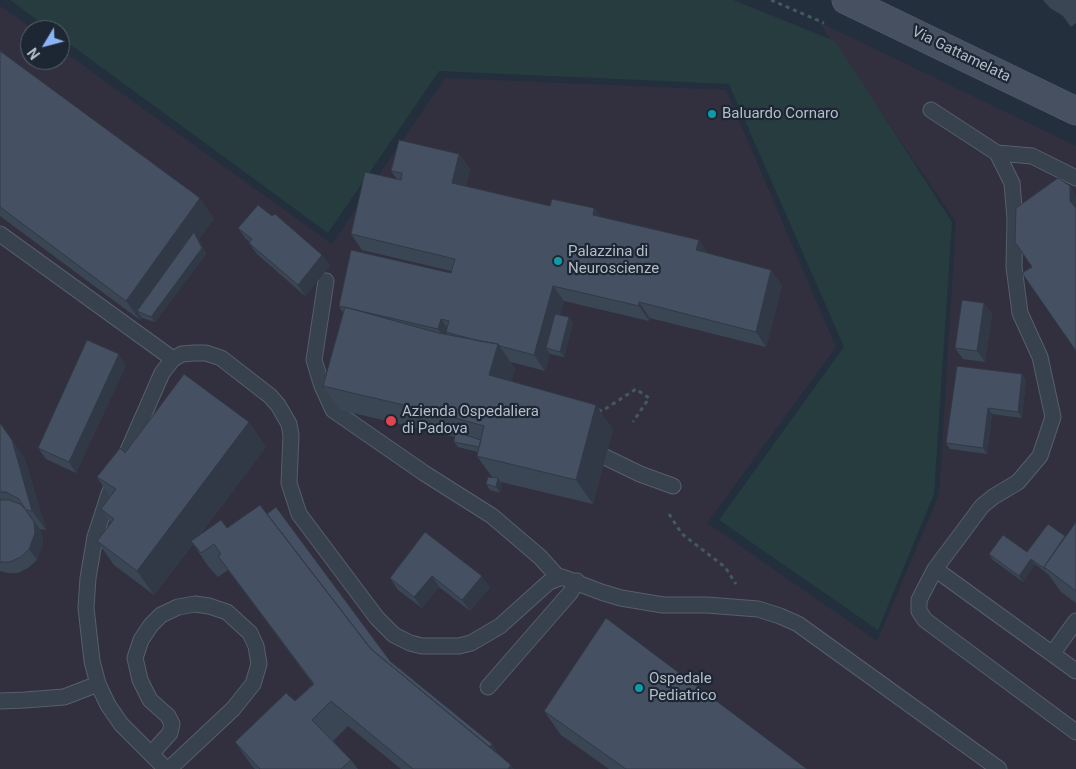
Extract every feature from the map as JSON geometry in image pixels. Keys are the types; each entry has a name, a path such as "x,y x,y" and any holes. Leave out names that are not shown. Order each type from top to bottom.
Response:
{"main road":[{"name":"Via Gattamelata","path":"846,0 1076,111"}],"lane":[{"path":"931,110 997,153 1032,156 1076,178"},
{"path":"997,153 1012,183 1014,267 1020,314 1040,357 1053,417 1040,456 1018,482 982,506 935,570 919,600 919,611 925,620 1076,732"},
{"path":"0,234 173,359"},
{"path":"326,281 314,360 322,386 333,410 424,473 492,516 540,557 558,577"},
{"path":"151,754 170,733 172,724 168,716 150,700 140,680 136,658 141,640 151,625 161,615 178,607 194,604 209,606 227,612 250,633 256,646 259,664 253,684 233,709 167,769 151,754 122,724 108,705 98,684 92,661 86,608 88,578 95,537 110,494 162,373 173,359 182,354 194,352 221,358 263,390 278,405 289,424 291,435 289,483 298,514 377,618 394,635 422,646 459,646 472,643 500,626 549,582 558,577 566,577 601,592 621,598 663,605 707,605 758,609 780,616 811,634 999,769"},
{"path":"605,457 640,474 673,486"},
{"path":"935,570 1076,671"},
{"path":"488,687 570,593 577,581"},
{"path":"1052,654 1076,620"},
{"path":"0,700 64,697 98,684"}],"path":[{"path":"594,409 602,411 636,389 649,398 633,422"},
{"path":"669,514 682,534 724,567 734,579 737,585 737,592"}],"shaded area":[{"name":"Azienda Ospedaliera di Padova","path":"0,6 20,20 20,70 70,70 70,56 332,244 445,78 726,90 836,347 707,523 877,641 939,495 956,222 819,22 1076,146 1076,769 0,769"}],"green space":[{"path":"10,0 733,0 835,41 952,222 934,494 878,630 719,520 844,347 729,84 439,71 328,233 70,44 70,20 37,20"}],"building":[{"path":"0,51 20,66 20,70 26,70 200,198 126,301 0,207"},
{"name":"Palazzina di Neuroscienze","path":"399,140 459,154 452,183 550,206 552,199 594,208 593,215 699,240 696,250 771,270 756,332 639,302 639,306 553,286 534,355 498,344 446,332 449,321 441,319 438,329 339,306 351,250 451,273 455,259 351,234 365,172 401,180 402,173 391,171"},
{"path":"1058,178 1070,186 1070,201 1076,208 1076,351 1022,273 1032,267 1015,242 1016,208"},
{"path":"258,205 272,216 275,214 322,255 298,285 249,243 252,239 238,228"},
{"path":"194,232 202,248 151,317 137,311"},
{"path":"962,300 984,303 977,351 955,348"},
{"path":"345,307 438,333 498,344 489,375 596,405 576,480 477,456 484,426 442,414 323,386"},
{"path":"555,314 569,317 560,352 546,348"},
{"path":"87,340 119,354 69,462 38,448"},
{"path":"957,366 1022,374 1018,412 988,408 983,448 946,443"},
{"path":"184,374 249,422 137,571 97,541 114,519 101,509 116,489 97,477 120,448 125,453"},
{"path":"0,423 12,440 32,511 26,510 19,499 6,492 0,492"},
{"path":"455,432 481,440 479,447 454,442"},
{"path":"488,477 498,478 496,487 486,484"},
{"path":"0,500 9,500 20,504 34,522 35,533 29,549 21,557 10,562 0,562"},
{"path":"260,505 371,649 511,765 508,769 413,769 331,701 312,720 351,760 341,769 260,769 235,742 286,693 295,701 314,684 218,556 221,554 214,544 201,553 191,541 221,520 227,528"},
{"path":"276,507 390,661 492,744 490,747 371,649 267,514"},
{"path":"1076,522 1076,591 1044,567"},
{"path":"1048,524 1065,536 1044,567 1045,569 1031,559 1019,576 989,554 1003,535 1027,552"},
{"path":"425,532 482,576 462,600 432,576 414,597 390,578"},
{"name":"Ospedale Pediatrico","path":"606,618 807,769 626,769 544,711"}],"place":[{"name":"Baluardo Cornaro","path":"712,114"},
{"name":"Palazzina di Neuroscienze","path":"558,261"},
{"name":"Azienda Ospedaliera di Padova","path":"391,421"},
{"name":"Ospedale Pediatrico","path":"639,688"}]}
